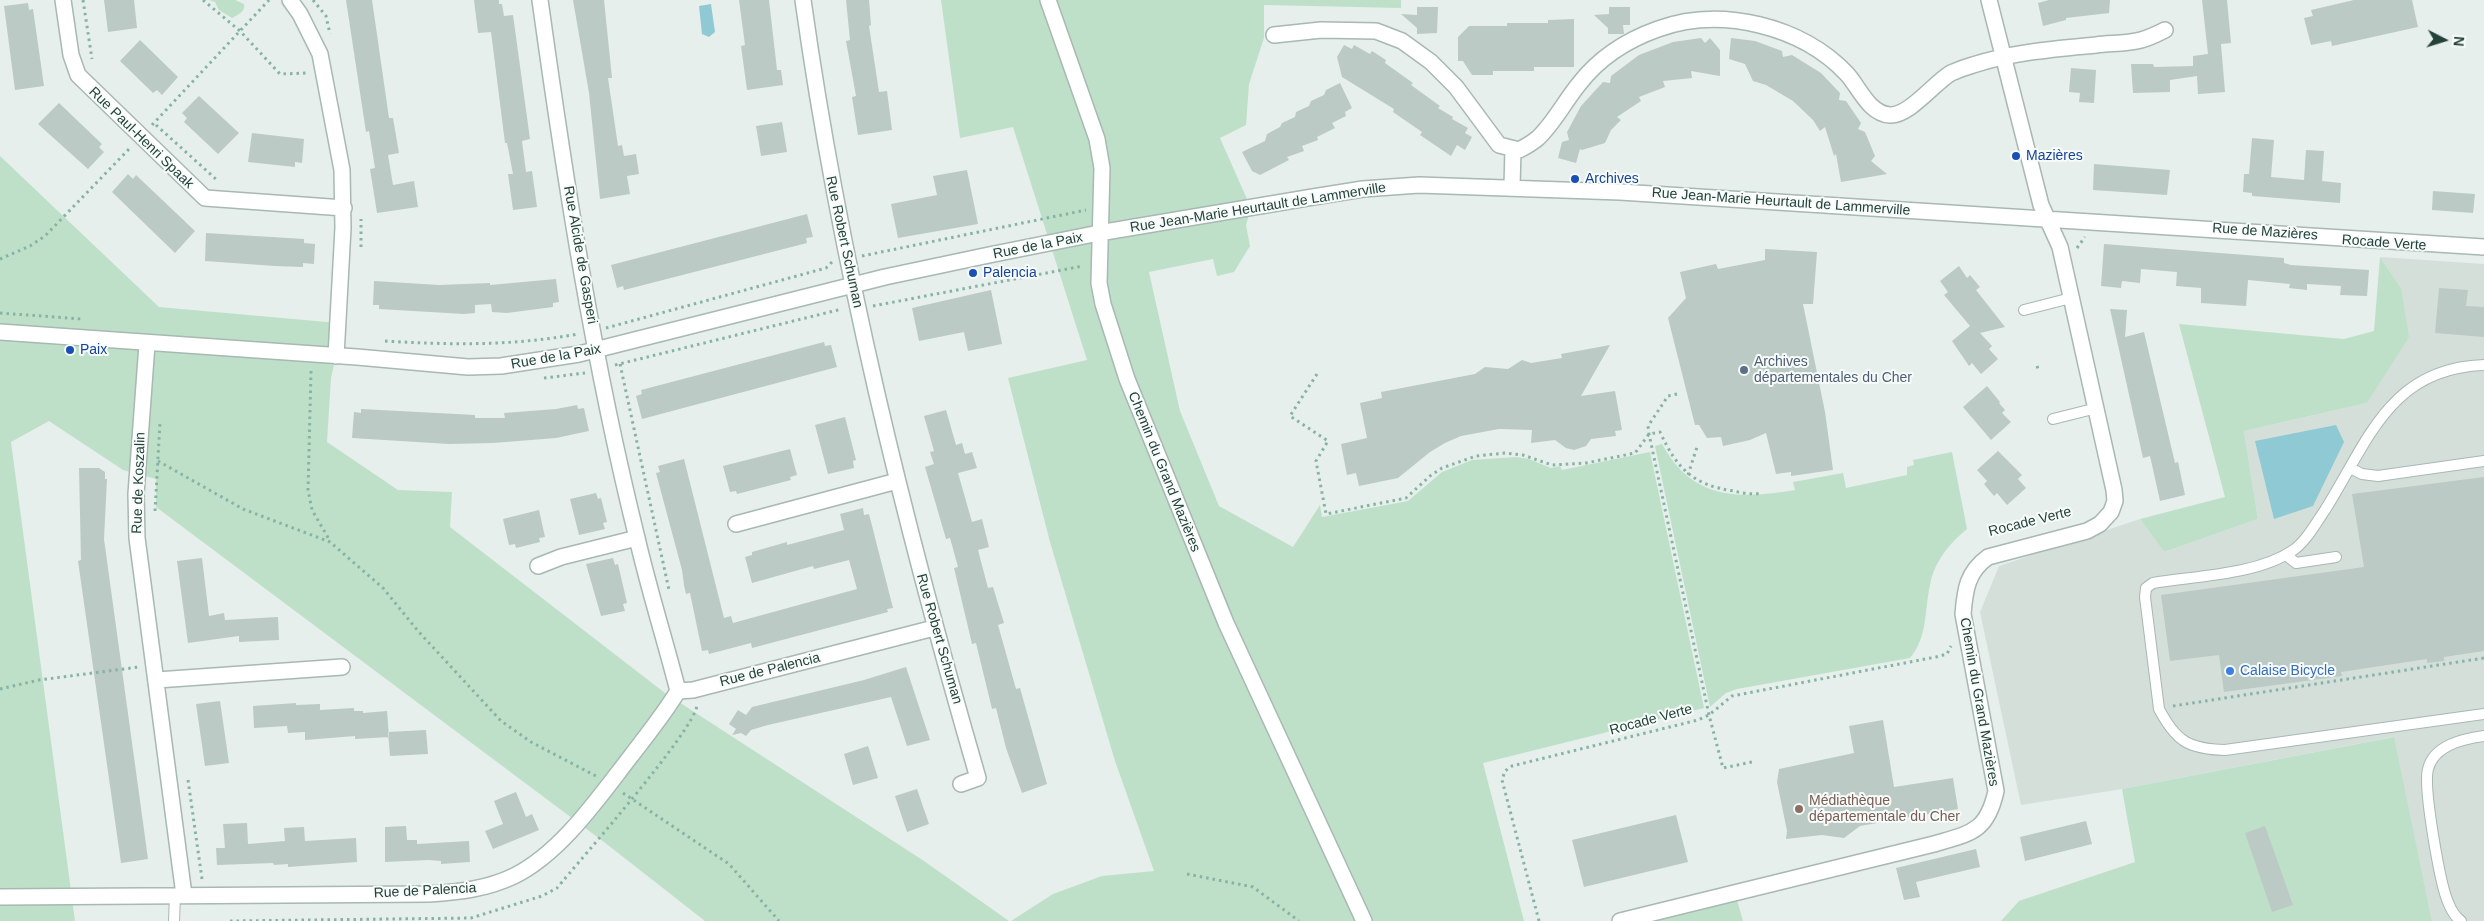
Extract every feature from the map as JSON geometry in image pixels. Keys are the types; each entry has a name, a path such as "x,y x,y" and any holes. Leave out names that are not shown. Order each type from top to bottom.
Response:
{"street":[{"name":"Rue Paul-Henri Spaak","path":"63,0 71,55 78,75 205,198 344,208"},
{"path":"290,0 310,32 324,70 342,170 344,208 336,356"},
{"name":"Rue Alcide de Gasperi","path":"540,0 568,189 593,331 636,538 678,691"},
{"name":"Rue Robert Schuman","path":"803,0 816,98 846,259 896,481 934,628 978,778 961,784"},
{"name":"Chemin du Grand Mazières","path":"1048,0 1097,139 1102,168 1102,206 1098,263 1103,304 1127,379 1226,623 1364,921"},
{"name":"Chemin du Grand Mazières","path":"1620,921 1934,844 1965,835 1981,824 1991,812 1996,791 1963,614 1965,588 1969,576 1978,564 1988,557 2087,531 2100,524 2111,512 2115,501 2114,490 2060,247 2046,219 2023,141 2004,57 1988,0"},
{"path":"1274,35 1321,30 1376,31 1402,41 1431,62 1456,87 1498,145 1518,150 1538,138 1580,82 1605,57 1631,40 1660,28 1682,23 1716,19 1744,22 1775,30 1804,42 1829,57 1842,69 1879,112 1890,115 1904,111 1952,73 2021,53 2141,40 2165,30"},
{"path":"1512,188 1513,149"},
{"name":"Rue Jean-Marie Heurtault de Lammerville","path":"1099,233 1363,189 1419,185 1772,201 2046,219"},
{"name":"Rue de Mazières","path":"2046,219 2484,246"},
{"name":"Rue de la Paix","path":"0,332 468,367 502,366 539,362 597,350 852,285 1099,233"},
{"name":"Rue de Koszalin","path":"147,344 136,517 139,558 155,664 181,890"},
{"path":"736,524 896,481"},
{"path":"538,566 561,557 636,538"},
{"name":"Rue de Palencia","path":"0,897 181,890 429,894 485,888 515,875 550,852 609,784 669,706 678,691 693,690 934,628"},
{"path":"157,680 342,667"}],"lane":[{"path":"2024,310 2071,298"},
{"path":"2484,365 2452,369 2425,379 2403,393 2384,413 2314,527 2294,550 2268,564 2153,583 2146,588 2145,596 2159,709 2172,730 2188,745 2214,750 2484,714"},
{"path":"2053,420 2097,408"},
{"path":"2350,468 2362,474 2378,476 2484,461"},
{"path":"2286,554 2296,563 2336,557"},
{"path":"2460,921 2447,901 2428,806 2428,769 2436,755 2449,744 2484,736"},
{"path":"174,921 181,890"}],"path":[{"path":"83,0 93,64"},
{"path":"203,0 240,31 280,74 296,75 324,70"},
{"path":"147,116 216,181 225,182"},
{"path":"378,340 464,345 525,342 593,331 826,268 830,262 1102,206"},
{"path":"360,209 362,227 360,255"},
{"path":"2060,247 2078,248 2086,236"},
{"path":"840,309 843,318"},
{"path":"617,345 671,596"},
{"path":"312,362 308,490 312,510 330,542 383,588 418,631 501,721 531,742 632,798 729,864 779,921"},
{"path":"2038,366 2039,372"},
{"path":"1317,374 1290,416 1328,441 1316,460 1326,514 1406,498 1430,476 1442,468 1476,456 1505,453 1536,458 1552,465 1586,462 1635,453 1649,434 1660,432 1676,462 1688,475 1717,488 1761,493"},
{"path":"1677,394 1668,396 1648,426 1649,434 1709,715 1723,768 1752,762"},
{"path":"154,520 160,421"},
{"path":"1688,475 1697,447"},
{"path":"158,461 243,509 330,542"},
{"name":"Rocade Verte","path":"1539,921 1502,780 1505,771 1512,766 1698,720 1709,715 1732,696 1936,658 1947,654 1952,645 1952,637"},
{"path":"2159,709 2484,658"},
{"path":"0,689 39,680 155,664"},
{"path":"230,921 450,920 471,918 496,912 542,896 557,888 632,798 680,736 698,707 693,690"},
{"path":"187,774 203,879"},
{"path":"1187,874 1254,887 1299,921"},
{"path":"181,890 203,879 210,882"}],"shaded area":[{"path":"2380,257 2484,264 2484,921 2432,921 2393,737 2122,789 2021,805 1980,612 1999,566 2140,519 2164,552 2258,519 2244,431 2367,403 2383,374 2401,288"}],"green space":[{"path":"209,0 235,0 244,4 244,9 232,18 219,10 215,2"},
{"path":"941,0 1401,0 1401,8 1264,5 1264,38 1249,84 1246,125 1220,138 1251,208 1246,225 1250,246 1234,272 1217,276 1213,259 1149,272 1180,411 1219,506 1293,547 1320,505 1322,517 1408,501 1442,472 1472,460 1516,457 1529,459 1551,468 1560,466 1562,470 1650,452 1704,708 1483,763 1524,921 1011,921 1053,894 1102,876 1154,871 1115,761 1050,542 1008,378 1087,360 1013,127 960,138"},
{"path":"0,156 159,307 338,323 336,356 331,378 327,442 398,490 452,492 450,527 665,693 924,861 1009,921 705,921 604,842 156,507 156,479 123,470 49,421 11,442 75,921 0,921"},
{"path":"2380,257 2401,288 2409,337 2367,403 2244,431 2258,519 2164,552 2140,519 2225,497 2179,324 2344,339 2374,331"},
{"path":"1662,444 1674,463 1703,486 1719,492 1755,495 1795,490 1793,482 1843,473 1846,488 1907,475 1907,467 1914,465 1913,460 1952,452 1967,529 1948,547 1935,569 1928,595 1923,632 1916,650 1910,658 1737,689 1726,693 1710,707 1655,446"},
{"path":"2394,737 2432,921 2001,921 2019,901 2135,862 2122,789"},
{"path":"1735,893 1743,921 1624,921"}],"water":[{"path":"711,4 715,32 709,37 702,34 699,6"},
{"path":"2336,425 2344,442 2313,506 2274,519 2255,441"}],"building":[{"path":"104,0 134,0 137,28 108,32"},
{"path":"346,0 372,0 389,118 393,118 399,153 388,155 393,185 414,181 418,207 377,213 370,169 375,168 369,131 366,132"},
{"path":"474,0 499,0 499,4 502,4 504,16 513,15 530,139 522,141 526,172 532,171 537,207 513,210 508,174 513,174 507,143 505,143 491,32 478,33"},
{"path":"573,0 604,0 612,78 608,78 618,146 622,145 624,156 636,154 639,174 627,176 630,194 600,199 589,93"},
{"path":"739,0 769,0 777,70 781,70 783,85 747,90 741,46 745,45"},
{"path":"846,0 869,0 871,25 869,26 879,92 887,91 892,130 858,135 852,97 856,96 846,41 850,40"},
{"path":"2049,0 2110,0 2109,13 2066,18 2066,20 2043,26 2038,3"},
{"path":"2202,0 2227,0 2231,43 2221,44 2225,92 2198,94 2197,76 2170,80 2170,92 2133,93 2131,64 2153,64 2154,67 2193,66 2193,56 2208,54"},
{"path":"2354,0 2412,0 2418,27 2332,46 2331,41 2311,45 2304,18 2313,16 2311,10"},
{"path":"28,3 29,10 33,9 44,86 15,90 4,6"},
{"path":"1417,7 1438,7 1437,33 1417,34 1417,28 1401,14 1417,15"},
{"path":"1609,7 1630,7 1630,25 1623,25 1624,34 1608,34 1608,28 1594,15 1609,14"},
{"path":"1574,19 1574,67 1534,67 1534,71 1493,71 1493,75 1472,75 1463,61 1458,61 1458,37 1469,26 1507,26 1507,23 1548,23 1548,20"},
{"path":"1701,38 1705,43 1710,38 1720,50 1720,76 1691,71 1692,78 1663,81 1665,87 1639,97 1641,101 1617,117 1621,120 1611,130 1605,143 1580,149 1576,163 1558,158 1562,142 1569,140 1567,132 1581,106 1603,82 1610,83 1611,76 1639,55 1673,42"},
{"path":"1731,38 1755,41 1782,51 1783,57 1792,55 1821,73 1840,93 1839,100 1846,101 1861,123 1858,129 1865,132 1875,156 1871,161 1887,174 1841,182 1836,154 1834,156 1825,127 1820,131 1813,120 1793,101 1766,85 1753,81 1745,64 1729,59"},
{"path":"140,40 178,77 162,95 157,90 153,93 120,61"},
{"path":"1344,45 1352,49 1354,45 1370,54 1372,51 1386,60 1385,63 1413,83 1411,85 1440,106 1438,108 1468,128 1465,133 1472,137 1465,150 1457,145 1451,156 1420,135 1422,132 1393,112 1394,109 1342,77 1337,57"},
{"path":"2071,68 2096,70 2094,103 2079,102 2080,93 2069,92"},
{"path":"1340,83 1352,108 1345,112 1346,116 1332,123 1335,128 1317,137 1318,140 1302,146 1304,151 1287,157 1289,160 1260,175 1252,171 1242,152 1265,141 1267,134 1280,127 1282,123 1295,117 1296,112 1309,106 1311,101 1324,95 1326,90"},
{"path":"199,96 239,133 218,154 184,122 187,118 182,113"},
{"path":"59,103 102,144 99,147 104,152 88,169 38,124"},
{"path":"782,122 787,152 761,156 756,126"},
{"path":"252,133 304,139 302,163 295,162 295,167 248,162"},
{"path":"2252,138 2274,140 2271,177 2304,180 2306,150 2324,151 2322,181 2341,183 2340,203 2252,196 2252,193 2243,192 2244,174 2249,174"},
{"path":"2094,164 2170,170 2167,195 2093,190"},
{"path":"967,170 978,224 898,238 891,204 937,195 933,176"},
{"path":"128,174 133,179 136,175 195,231 175,253 112,192"},
{"path":"2433,191 2475,194 2473,213 2432,210"},
{"path":"807,214 813,237 806,238 807,243 624,290 623,286 617,288 611,265"},
{"path":"206,233 304,239 304,243 315,244 314,264 303,263 303,267 205,261"},
{"path":"2104,244 2284,258 2284,263 2291,265 2369,270 2367,296 2340,295 2341,286 2307,284 2307,290 2289,288 2290,284 2248,280 2246,306 2201,303 2201,288 2176,286 2177,272 2141,269 2140,283 2122,281 2121,288 2101,286"},
{"name":"Archives départementales du Cher","path":"1765,249 1817,252 1813,304 1803,304 1825,412 1833,470 1791,476 1791,472 1776,474 1766,433 1750,440 1723,446 1721,437 1707,438 1699,425 1695,425 1668,318 1686,298 1680,272 1716,264 1718,269 1765,260"},
{"path":"1959,266 1967,278 1970,275 1980,287 1976,290 2005,327 1980,333 1992,346 1989,349 1998,359 1981,374 1972,363 1969,366 1952,341 1970,326 1944,295 1948,292 1940,281"},
{"path":"556,279 559,302 553,303 553,307 507,313 492,312 491,304 475,305 475,313 464,314 379,309 379,305 373,305 374,281 439,285 490,283 490,285"},
{"path":"2439,288 2468,290 2466,306 2484,307 2484,337 2435,333"},
{"path":"991,290 1002,344 968,351 964,332 919,341 912,308"},
{"path":"2110,309 2127,310 2125,337 2144,332 2175,463 2178,462 2185,495 2160,501 2150,456 2143,458"},
{"path":"824,342 825,346 831,345 837,367 642,419 636,396 642,394 641,390"},
{"path":"1610,345 1581,396 1615,391 1622,430 1615,431 1616,436 1591,439 1586,446 1574,450 1566,448 1555,440 1531,443 1532,430 1499,429 1461,436 1445,443 1430,452 1398,478 1359,486 1356,473 1347,475 1341,444 1367,438 1360,403 1382,398 1381,392 1475,374 1485,367 1508,369 1522,360 1531,363 1562,358 1561,354"},
{"path":"1987,386 2005,410 2002,413 2011,422 1991,440 1963,407"},
{"path":"577,405 578,409 584,408 589,431 556,438 449,444 352,438 354,412 361,413 361,409 475,415 475,418 505,418 504,413 556,409"},
{"path":"946,410 956,445 962,443 965,454 972,452 977,468 958,473 972,522 982,519 989,547 978,550 988,588 993,587 1004,623 998,625 1016,689 1020,688 1047,784 1022,793 1006,748 996,708 992,709 976,643 972,644 954,568 958,567 950,538 946,539 925,467 934,464 930,452 934,451 924,416"},
{"path":"845,417 856,460 853,461 854,468 828,474 815,425"},
{"path":"790,449 797,475 790,477 791,480 737,494 736,491 730,492 723,466"},
{"path":"1998,451 2022,475 2018,479 2026,488 2007,505 1997,493 1994,496 1984,484 1987,481 1977,470"},
{"path":"684,459 724,618 731,616 733,623 857,589 849,560 814,569 813,566 752,583 745,557 752,555 752,552 787,542 787,545 844,530 840,514 863,508 864,515 869,514 893,608 887,609 888,612 752,648 751,643 709,654 708,650 702,651 690,593 686,594 682,570 656,473 660,472 658,466"},
{"path":"79,468 99,468 105,472 105,479 107,479 104,539 148,859 121,863 78,561 81,560"},
{"path":"2484,477 2484,651 2444,657 2444,661 2427,663 2427,659 2341,672 2342,676 2224,692 2219,655 2170,661 2161,595 2364,567 2352,494"},
{"path":"596,493 598,499 601,498 607,522 603,523 605,529 579,535 570,499"},
{"path":"539,510 545,537 539,538 540,542 516,548 515,544 509,545 503,519"},
{"path":"202,558 209,616 224,613 225,620 278,617 279,640 239,642 239,636 188,643 177,561"},
{"path":"613,558 615,565 618,564 627,603 623,604 625,611 601,616 586,564"},
{"path":"906,667 930,740 907,746 891,697 768,725 751,730 746,736 741,733 732,735 736,729 729,724 738,710 746,715 752,707 864,680"},
{"path":"220,701 229,763 205,766 196,704"},
{"path":"296,703 296,705 320,704 320,710 354,708 354,711 363,711 363,713 387,711 389,737 355,739 355,736 305,740 305,732 288,733 287,726 254,728 253,706"},
{"path":"1883,720 1894,787 1953,778 1958,809 1860,826 1844,838 1822,835 1786,839 1787,831 1777,782 1779,769 1854,753 1849,726"},
{"path":"426,730 428,754 390,756 388,732"},
{"path":"868,746 878,778 853,785 844,754"},
{"path":"917,789 929,824 907,832 895,796"},
{"path":"516,792 526,817 532,814 539,830 493,849 485,831 503,824 494,801"},
{"path":"1676,815 1688,862 1584,887 1572,840"},
{"path":"2086,821 2092,844 2025,861 2020,837"},
{"path":"247,823 248,844 285,841 284,828 304,827 305,841 356,838 357,862 288,867 288,864 274,865 273,863 217,865 216,848 225,848 223,824"},
{"path":"406,826 407,840 417,840 417,844 469,841 470,862 441,864 441,861 429,860 385,862 385,827"},
{"path":"2265,826 2293,905 2272,912 2245,833"},
{"path":"1976,849 1980,867 1916,882 1920,897 1904,900 1896,868"}],"place":[{"name":"Mazières","path":"2016,156"},
{"name":"Archives","path":"1575,179"},
{"name":"Palencia","path":"973,273"},
{"name":"Paix","path":"70,350"},
{"name":"Archives départementales du Cher","path":"1744,370"},
{"name":"Calaise Bicycle","path":"2230,671"},
{"name":"Médiathèque départementale du Cher","path":"1799,809"}]}
